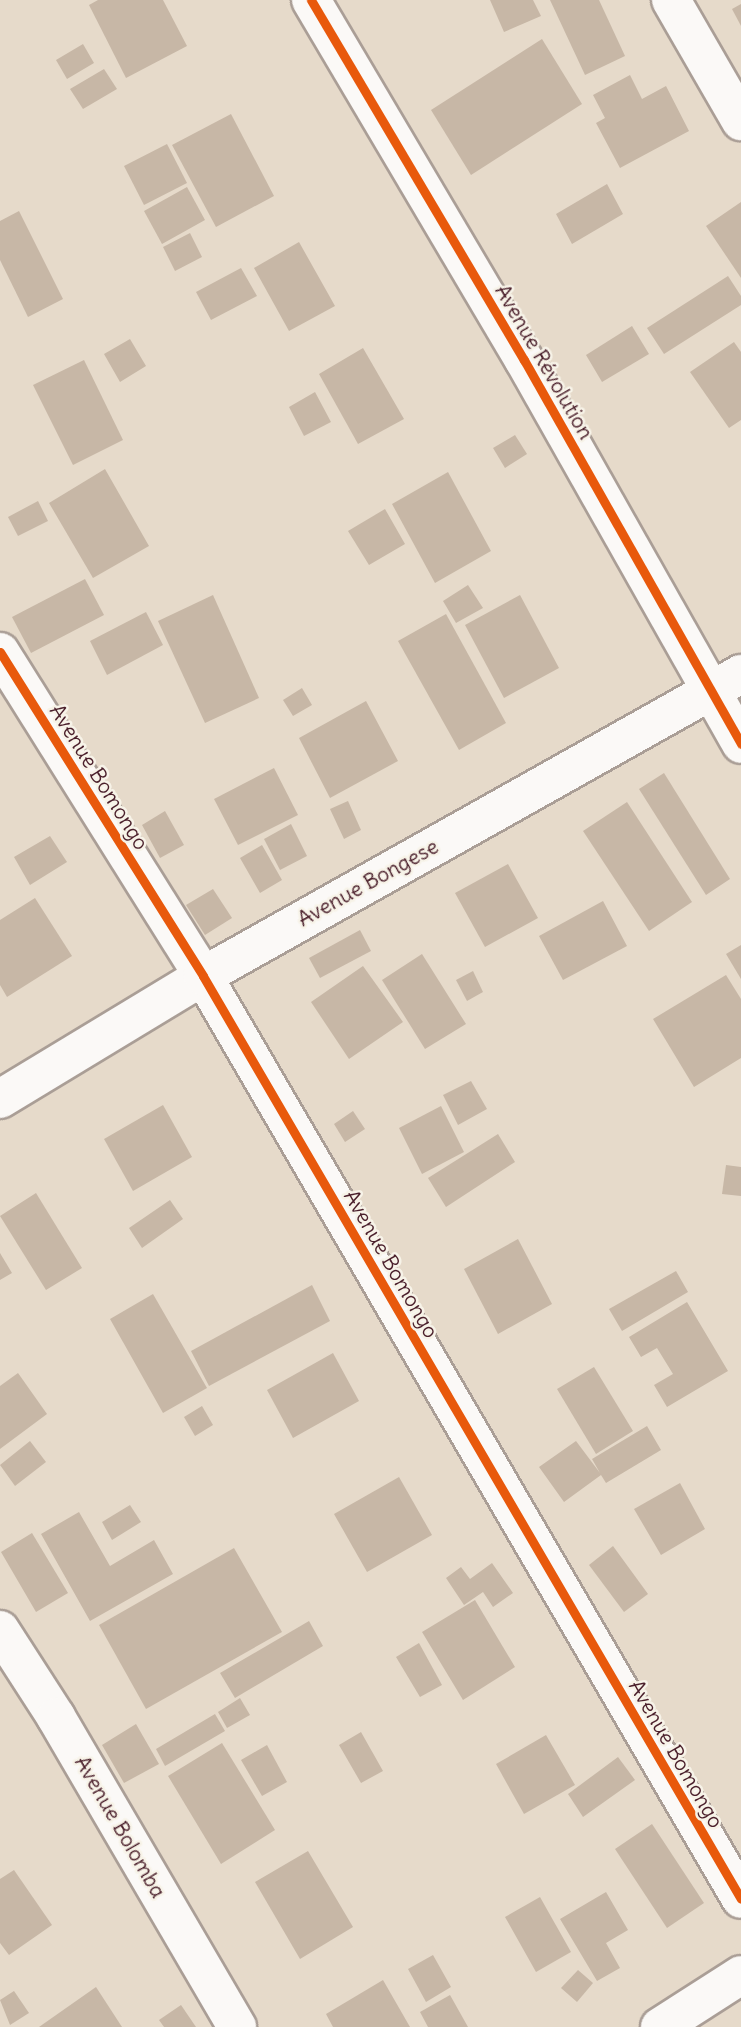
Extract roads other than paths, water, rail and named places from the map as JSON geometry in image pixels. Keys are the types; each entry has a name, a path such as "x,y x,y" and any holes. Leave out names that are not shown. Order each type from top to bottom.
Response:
{"street":[{"name":"Avenue Révolution","path":"311,0 726,682 741,744"},
{"path":"671,0 741,121"},
{"name":"Avenue Bomongo","path":"0,652 203,976 741,1899"},
{"name":"Avenue Bongese","path":"0,1099 203,976 726,682"},
{"name":"Avenue Bolomba","path":"0,1630 56,1717 237,2027"},
{"path":"660,2027 741,1975"}]}
